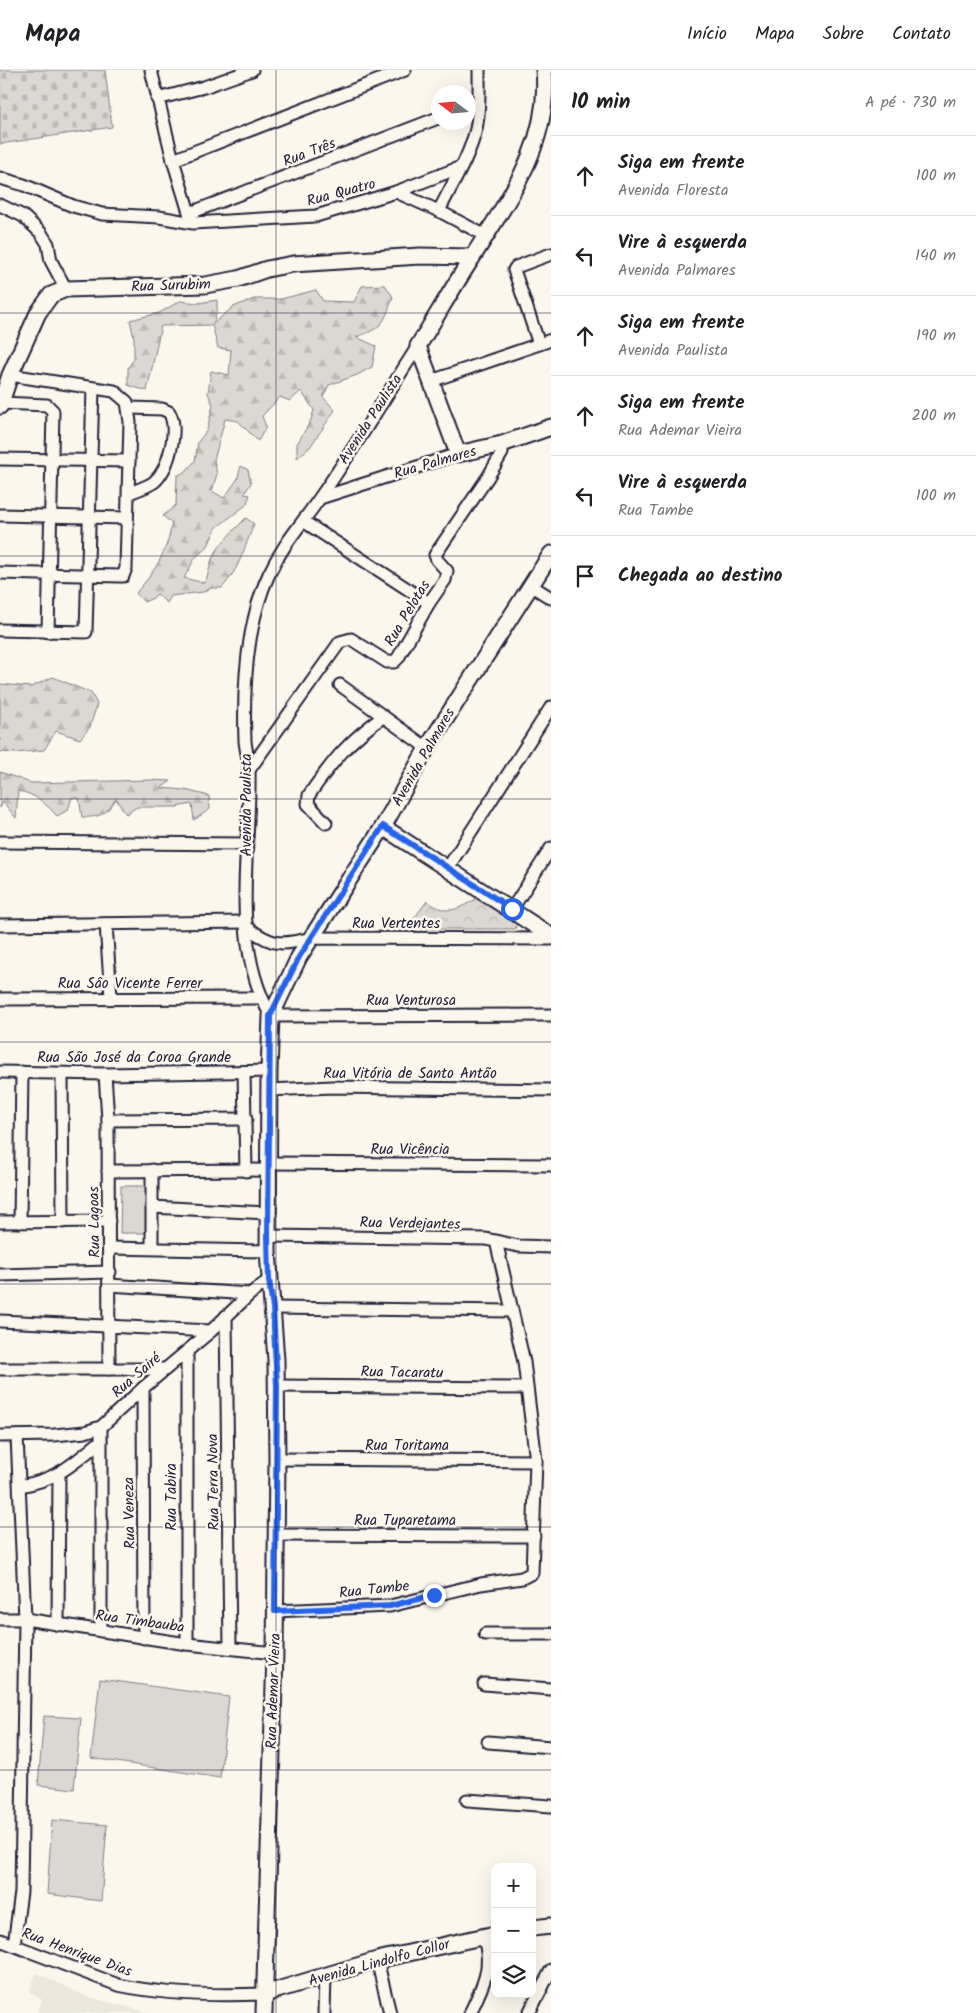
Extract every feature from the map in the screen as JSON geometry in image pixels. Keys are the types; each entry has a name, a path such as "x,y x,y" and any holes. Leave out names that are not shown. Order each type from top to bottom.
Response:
{"main road":[{"name":"Avenida Paulista","path":"418,346 472,257 504,209 526,169 548,97 544,70"},
{"name":"Rua Surubim","path":"66,289 205,286 293,264 420,256 472,257"},
{"path":"0,404 10,375 38,313 45,302 58,291 66,289"},
{"path":"418,346 458,454"},
{"name":"Rua Palmares","path":"458,454 502,444 551,427"},
{"name":"Avenida Palmares","path":"270,1016 299,957 383,826 427,748 551,554"},
{"path":"383,826 447,869 512,909 551,937"},
{"name":"Avenida Paulista","path":"270,1016 268,1243 269,1280 273,1308"},
{"name":"Rua Ademar Vieira","path":"264,2013 275,1653 277,1386 273,1308"},
{"path":"536,1928 551,1926"},
{"name":"Avenida Lindolfo Collor","path":"264,1994 325,1974 377,1960 489,1934"}],"street":[{"path":"151,70 173,160 191,218"},
{"path":"157,99 204,87 252,70"},
{"path":"173,160 405,70"},
{"path":"476,91 479,70"},
{"name":"Rua Três","path":"191,218 431,121"},
{"path":"438,211 461,167 474,135 474,130"},
{"name":"Rua Quatro","path":"0,178 24,185 50,198 102,214 191,218 306,218 331,213 396,192 461,167"},
{"path":"396,192 486,236"},
{"path":"0,205 24,216 41,233 48,244 51,261 66,289"},
{"path":"539,344 514,270 516,267 551,254"},
{"path":"431,381 551,340"},
{"name":"Avenida Paulista","path":"270,1016 261,998 255,977 247,924 246,844 249,770 245,741 249,639 259,597 269,574 292,533 320,498 418,346"},
{"path":"0,573 123,576 126,568 130,408 127,402 114,391 10,375"},
{"path":"0,630 86,632 93,388"},
{"path":"0,404 49,406 53,417 48,632"},
{"path":"129,493 155,481 166,466 171,448 172,430 168,412 162,409 130,408"},
{"name":"Rua Pelotas","path":"249,770 305,694 340,642 351,639 382,660 394,662 446,575 447,571 435,555 502,453 502,444"},
{"name":"Rua Palmares","path":"320,498 458,454"},
{"path":"0,459 129,461"},
{"path":"0,515 127,518"},
{"path":"303,521 429,603"},
{"path":"530,585 551,598"},
{"path":"340,686 427,748"},
{"path":"447,869 551,706"},
{"path":"326,822 308,804 308,795 340,752 358,734 382,717"},
{"path":"0,842 246,844"},
{"path":"512,909 551,848"},
{"path":"106,924 111,997"},
{"path":"0,925 247,924"},
{"name":"Rua Vertentes","path":"247,924 265,939 283,944 312,938 551,937"},
{"name":"Rua Sâo Vicente Ferrer","path":"0,999 111,997 261,998"},
{"name":"Rua Venturosa","path":"270,1016 551,1015"},
{"name":"Rua São José da Coroa Grande","path":"0,1072 105,1074 269,1071"},
{"path":"20,1222 22,1072"},
{"path":"244,1072 246,1171"},
{"path":"62,1074 63,1222"},
{"name":"Rua Lagoas","path":"105,1074 108,1120 109,1369"},
{"name":"Rua Vitória de Santo Antão","path":"270,1090 332,1088 551,1090"},
{"path":"108,1120 246,1119"},
{"name":"Rua Vicência","path":"108,1171 246,1171 269,1167 551,1165"},
{"path":"152,1170 152,1248"},
{"path":"152,1207 268,1213"},
{"path":"0,1222 109,1221"},
{"path":"496,1241 521,1346 536,1461 534,1536"},
{"name":"Rua Verdejantes","path":"109,1248 268,1243 496,1241 518,1246 551,1247"},
{"path":"0,1275 110,1272"},
{"name":"Rua Sairé","path":"0,1436 85,1432 100,1427 211,1331 250,1294 269,1280"},
{"path":"109,1285 250,1294"},
{"path":"273,1308 512,1311"},
{"name":"Rua Terra Nova","path":"226,1316 230,1648"},
{"path":"0,1321 211,1331"},
{"name":"Rua Tabira","path":"187,1351 187,1644"},
{"path":"0,1369 165,1369"},
{"name":"Rua Tacaratu","path":"277,1386 526,1388"},
{"name":"Rua Veneza","path":"143,1388 144,1638"},
{"path":"100,1427 101,1631"},
{"path":"14,1945 21,1892 25,1619 17,1436"},
{"path":"20,1486 45,1481 59,1474 101,1441"},
{"name":"Rua Toritama","path":"277,1459 536,1461"},
{"path":"58,1625 59,1474"},
{"name":"Rua Tuparetama","path":"276,1534 534,1536"},
{"name":"Rua Tambe","path":"275,1611 390,1606 481,1584 522,1578 532,1573 534,1536"},
{"name":"Rua Timbauba","path":"0,1619 25,1619 187,1644 275,1653"},
{"path":"485,1634 551,1634"},
{"path":"484,1684 551,1688"},
{"path":"488,1742 551,1747"},
{"path":"467,1800 551,1806"},
{"path":"470,2013 484,1984 488,1968 489,1934"},
{"name":"Rua Henrique Dias","path":"0,1940 118,1985 137,1989 221,1996 264,1994"},
{"path":"377,1960 390,2013"},
{"path":"529,2013 551,1970"},
{"path":"324,2013 325,1974"}],"shaded area":[{"path":"36,1973 88,1997 151,2013 37,2013 42,2000 29,1992"}],"green space":[{"path":"0,70 105,70 112,127 0,144"},
{"path":"385,285 393,297 384,319 372,331 356,337 376,346 372,367 357,375 329,385 323,397 335,410 310,447 297,458 297,444 311,420 314,410 301,391 290,401 280,397 262,416 266,427 258,441 238,421 225,419 214,460 217,474 212,491 224,498 237,480 241,466 248,470 251,483 244,494 250,495 246,505 216,528 208,546 195,558 184,578 204,583 216,552 228,536 246,518 254,524 233,573 222,588 211,588 203,592 171,596 167,603 157,594 144,602 136,593 159,561 167,543 172,523 163,516 176,505 177,476 186,471 195,461 198,442 207,430 213,405 208,393 211,371 229,375 231,350 218,348 212,325 161,326 147,391 128,385 128,368 134,359 134,338 130,320 159,313 180,301 198,303 217,300 217,312 213,324 233,307 254,299 281,299 316,290 323,301 354,302 362,286"},
{"path":"53,677 91,693 97,704 90,727 80,739 56,731 44,750 16,753 0,752 0,684 31,687"},
{"path":"0,772 31,783 171,781 161,788 185,790 209,796 210,809 194,820 192,804 176,807 137,807 126,814 116,799 106,812 94,817 82,817 79,798 72,797 68,810 57,816 40,800 30,794 18,791 16,818 3,802 0,808"},
{"path":"476,899 517,923 515,929 406,929 427,901 441,909 452,910"},
{"path":"121,1186 147,1186 146,1233 120,1233"},
{"path":"100,1679 229,1697 220,1778 91,1758"},
{"path":"44,1716 81,1718 74,1789 38,1785"},
{"path":"52,1820 107,1825 101,1901 47,1894"}],"route":[{"path":"434,1595 390,1606 275,1611 277,1386 273,1308 269,1280 268,1236 270,1016 299,957 383,826 447,869 512,909"}]}
